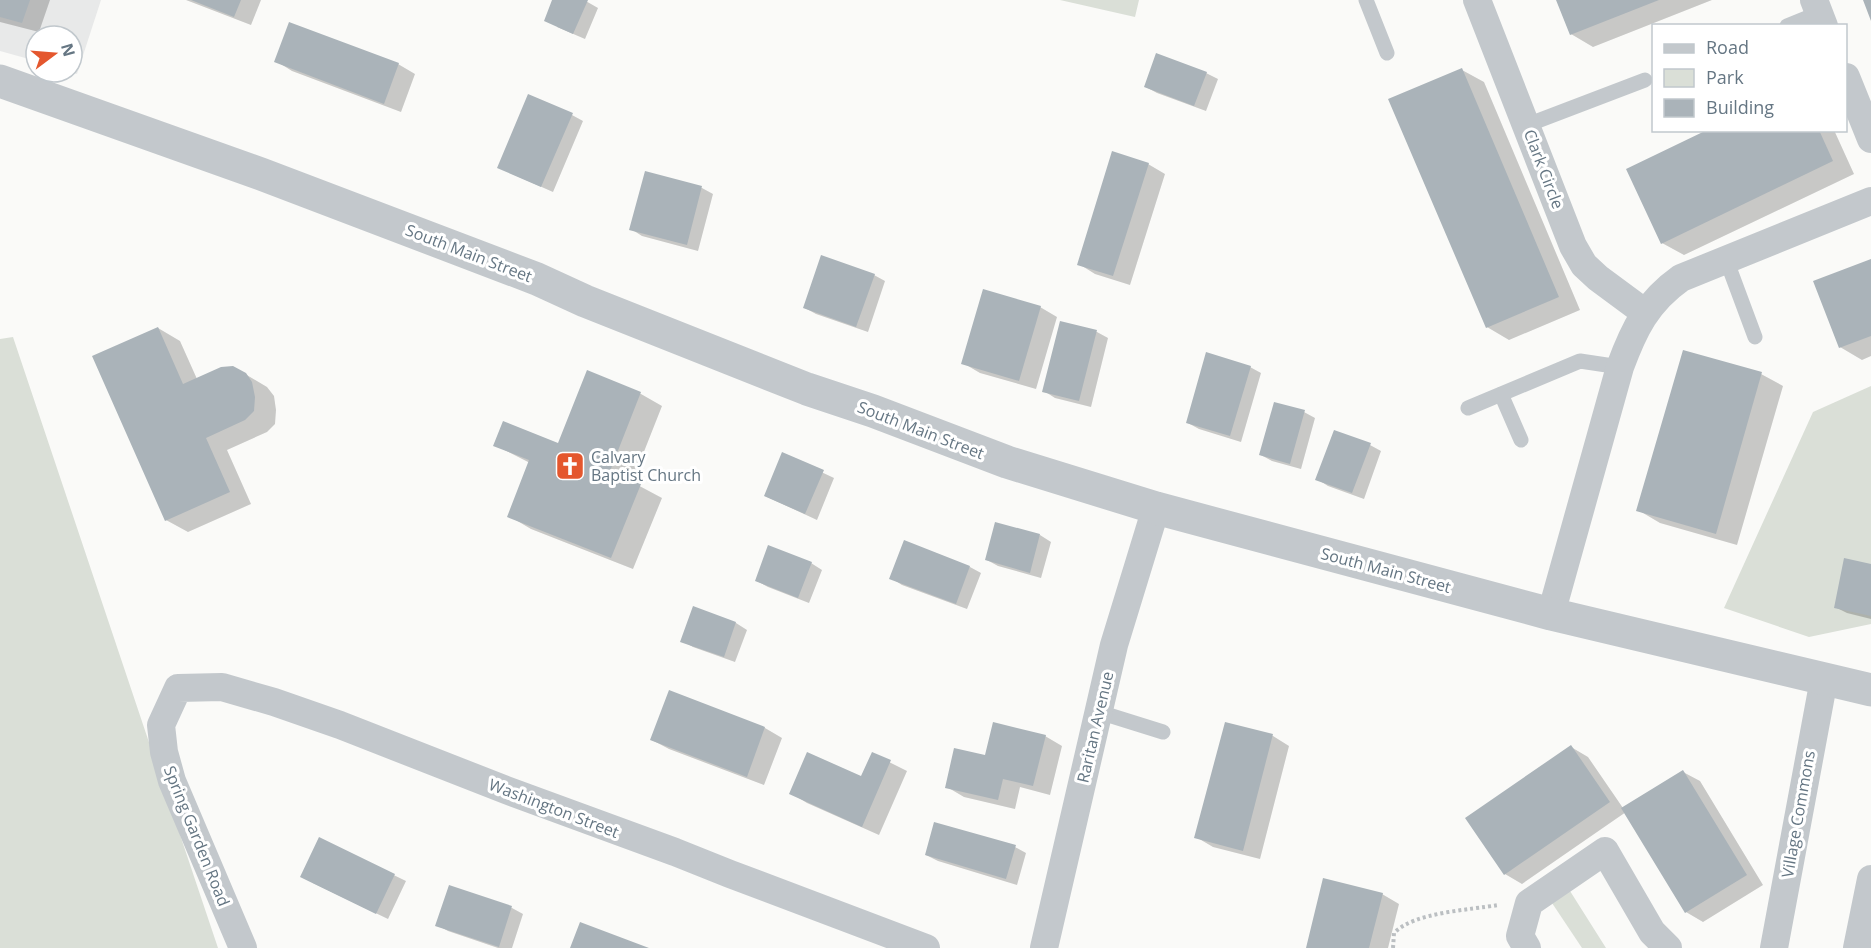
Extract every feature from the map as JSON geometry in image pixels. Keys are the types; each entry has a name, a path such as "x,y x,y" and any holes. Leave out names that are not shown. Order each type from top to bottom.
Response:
{"street":[{"name":"Clark Circle","path":"1477,0 1573,246 1584,265 1644,312"},
{"name":"South Main Street","path":"0,81 166,139 410,230 807,389 873,411 1007,462 1156,508 1551,614 1871,690"},
{"path":"1847,82 1871,138"},
{"path":"1551,614 1620,367 1629,340 1644,312 1667,288 1681,278 1871,201"},
{"name":"Raritan Avenue","path":"1044,948 1114,645 1156,508"},
{"name":"Village Commons","path":"1774,948 1824,679"},
{"name":"Washington Street","path":"178,688 222,687 274,702 926,948"},
{"name":"Spring Garden Road","path":"178,688 161,726 164,752 172,781 243,948"},
{"path":"1527,948 1520,936 1529,903 1605,851 1652,932 1668,948"},
{"path":"1857,948 1871,879"}],"lane":[{"path":"1366,0 1387,53"},
{"path":"1792,24 1819,13"},
{"path":"1527,125 1645,80"},
{"path":"1726,259 1755,337"},
{"path":"1468,408 1580,362 1620,367"},
{"path":"1502,394 1521,440"},
{"path":"1099,712 1163,732"}],"path":[{"path":"1393,948 1394,933 1402,925 1419,918 1507,903 1529,903"}],"shaded area":[{"path":"0,0 101,0 84,52 84,24 24,24 24,58 0,51"}],"green space":[{"path":"1060,0 1139,0 1135,17"},
{"path":"13,337 218,948 0,948 0,339"},
{"path":"1871,386 1871,624 1809,637 1724,608 1813,412"},
{"path":"1570,891 1606,948 1582,948 1552,903"}],"building":[{"path":"0,0 30,0 22,23 0,17"},
{"path":"191,0 241,0 234,17"},
{"path":"552,0 588,0 573,34 544,21"},
{"path":"1556,0 1659,0 1570,35"},
{"path":"1863,0 1871,0 1871,21"},
{"path":"289,22 399,63 384,104 274,62"},
{"path":"1156,53 1207,72 1194,106 1144,87"},
{"path":"1462,68 1559,297 1486,328 1388,99"},
{"path":"528,94 573,113 541,187 497,168"},
{"path":"1703,132 1820,132 1833,161 1661,244 1626,169"},
{"path":"1112,151 1149,163 1113,276 1077,265"},
{"path":"645,171 702,186 687,245 629,230"},
{"path":"821,255 875,274 856,327 803,308"},
{"path":"1871,259 1871,336 1839,348 1813,281"},
{"path":"983,289 1041,306 1019,381 961,364"},
{"path":"1060,321 1097,330 1079,401 1042,392"},
{"path":"158,327 183,384 221,367 233,366 246,373 252,382 255,397 254,411 245,420 206,438 230,492 165,521 92,356"},
{"path":"1683,350 1762,372 1716,534 1636,511"},
{"path":"1206,352 1251,366 1230,436 1186,423"},
{"name":"Calvary Baptist Church","path":"587,370 641,392 610,471 641,484 611,558 507,517 529,460 493,446 503,421 558,443"},
{"path":"1274,402 1305,410 1290,464 1259,455"},
{"path":"1334,430 1371,443 1352,493 1315,480"},
{"path":"782,452 824,470 805,514 764,496"},
{"path":"995,522 1040,534 1030,573 985,560"},
{"path":"904,540 970,566 956,604 889,579"},
{"path":"768,545 812,562 798,598 755,581"},
{"path":"1844,558 1871,564 1871,616 1834,608"},
{"path":"693,606 736,622 724,657 680,642"},
{"path":"669,690 765,727 747,777 650,740"},
{"path":"993,722 1046,735 1033,786 1003,779 998,800 945,788 954,748 985,755"},
{"path":"1225,722 1273,734 1243,851 1194,838"},
{"path":"1571,745 1610,802 1504,875 1465,818"},
{"path":"807,752 861,776 872,752 891,760 862,827 789,794"},
{"path":"1683,770 1747,875 1685,913 1621,808"},
{"path":"934,822 1016,845 1006,879 925,855"},
{"path":"319,837 395,874 376,914 300,877"},
{"path":"1323,878 1383,893 1369,948 1306,948"},
{"path":"449,885 512,906 499,947 435,926"},
{"path":"580,922 649,948 570,948"}],"place":[{"name":"Calvary Baptist Church","path":"570,466"}]}
